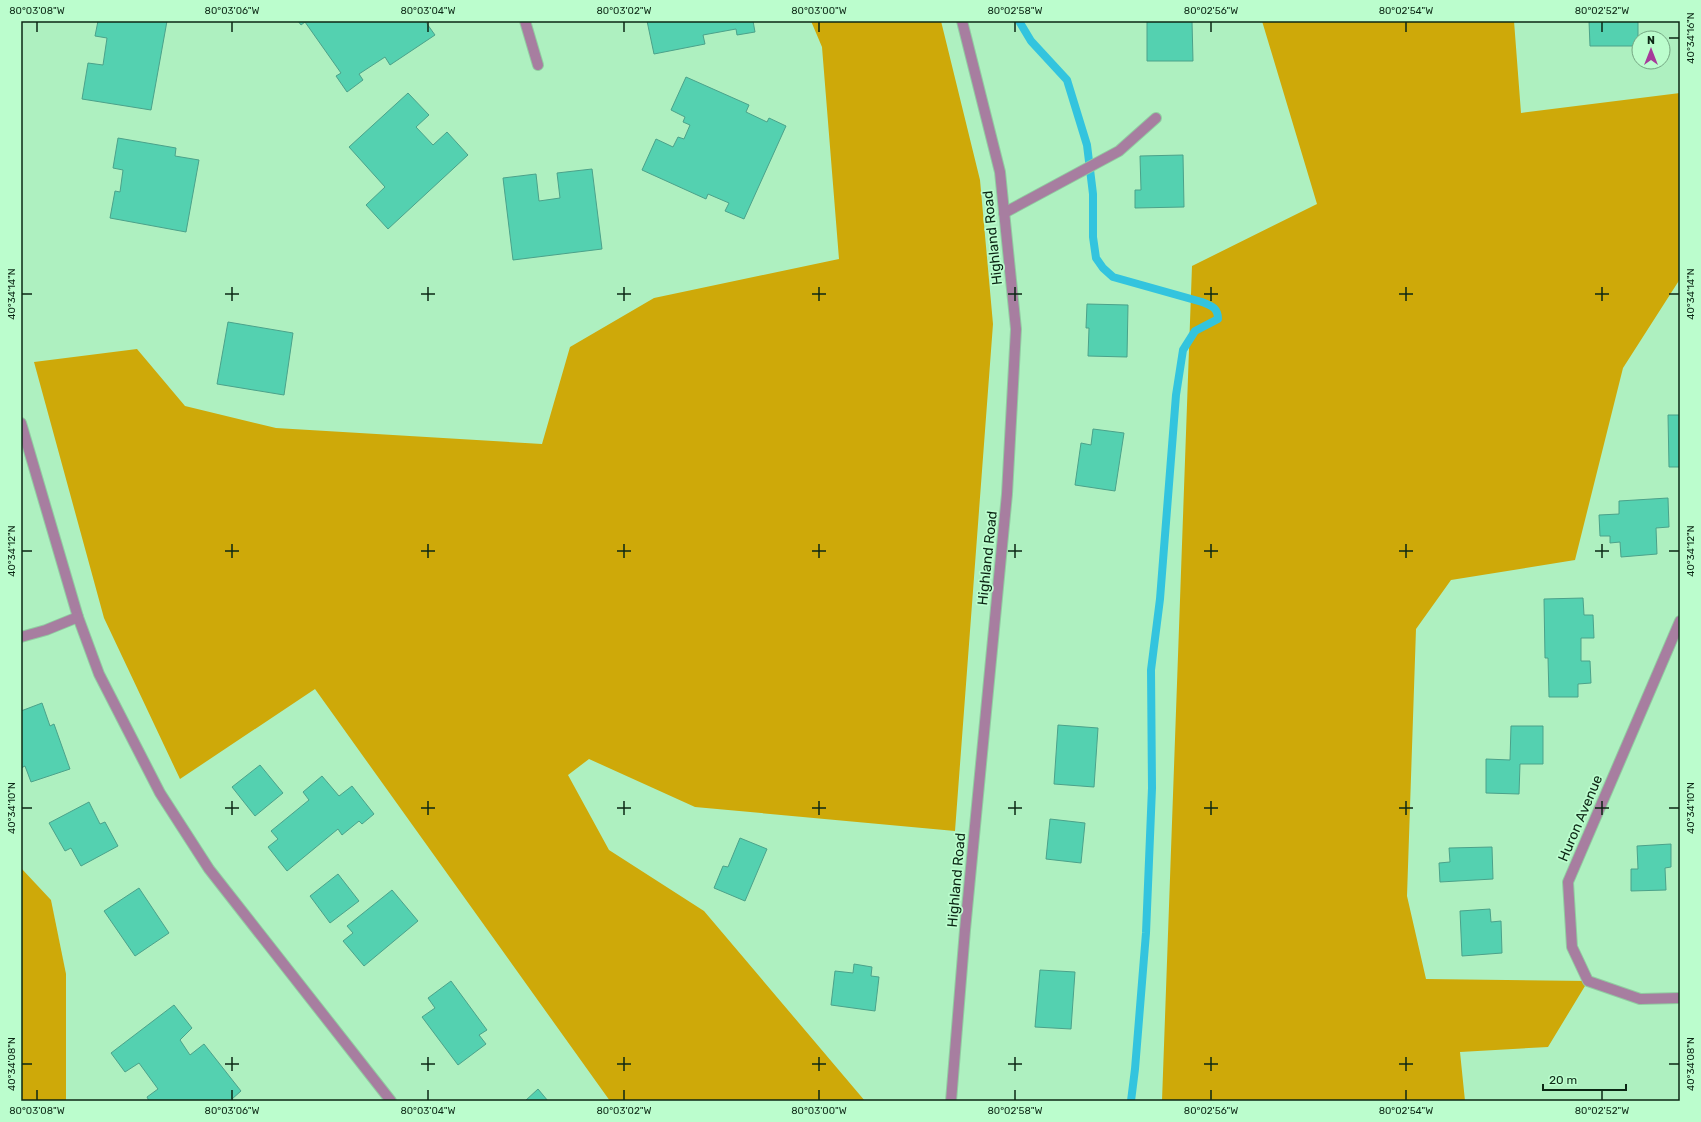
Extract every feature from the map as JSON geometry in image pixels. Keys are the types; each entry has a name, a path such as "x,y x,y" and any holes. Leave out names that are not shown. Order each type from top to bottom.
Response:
{"street":[{"path":"525,21 538,65"},
{"name":"Highland Road","path":"951,1101 965,930 1007,486 1016,329 1000,172 962,21"},
{"path":"1004,213 1119,151 1156,118"},
{"path":"21,423 78,617 99,674 160,793 209,869 391,1101"},
{"path":"21,637 46,630 78,617"},
{"name":"Huron Avenue","path":"1680,621 1677,634 1568,882 1572,947 1588,980 1640,999 1680,998"}],"shaded area":[{"path":"811,21 941,21 980,180 993,324 955,831 695,807 589,759 568,775 609,850 704,911 865,1101 610,1101 315,689 180,779 104,618 34,362 137,349 185,406 276,428 542,444 570,347 654,298 839,259 822,47"},
{"path":"1262,21 1514,21 1521,113 1680,93 1680,279 1623,368 1575,560 1451,580 1416,629 1407,896 1426,979 1588,981 1548,1047 1460,1052 1465,1101 1162,1101 1192,266 1317,204"},
{"path":"21,868 51,900 66,974 66,1101 21,1101"}],"building":[{"path":"98,21 167,21 151,110 82,99 88,63 103,65 107,38 95,36"},
{"path":"298,21 425,21 435,35 390,65 385,57 359,74 363,80 347,92 336,76 341,73 305,22 301,25"},
{"path":"647,21 753,21 755,32 737,35 736,29 703,35 705,44 654,54"},
{"path":"1147,21 1192,21 1193,61 1147,61"},
{"path":"1589,21 1638,21 1638,30 1631,30 1631,46 1590,46"},
{"path":"686,77 749,105 746,112 767,122 769,118 786,126 744,219 725,211 729,203 708,194 706,199 642,170 656,139 673,147 678,137 684,139 690,125 683,122 685,117 671,110"},
{"path":"408,93 429,115 416,127 433,145 447,132 468,155 388,229 366,205 385,187 349,147"},
{"path":"118,138 176,148 175,156 199,160 186,232 110,218 115,191 120,192 123,170 113,168"},
{"path":"1183,155 1184,207 1135,208 1135,190 1141,190 1140,156"},
{"path":"592,169 602,249 513,260 503,178 536,174 539,201 560,198 557,173"},
{"path":"1087,304 1128,305 1127,357 1088,356 1089,328 1086,328"},
{"path":"228,322 293,333 284,395 217,384"},
{"path":"1668,415 1680,415 1680,467 1669,467"},
{"path":"1093,429 1124,433 1115,491 1075,485 1081,443 1091,445"},
{"path":"1668,498 1669,527 1656,528 1657,554 1621,557 1620,542 1610,543 1610,536 1600,536 1599,515 1619,514 1619,501"},
{"path":"1583,598 1584,615 1593,615 1594,638 1581,638 1581,661 1590,661 1591,683 1578,684 1578,697 1549,697 1548,658 1545,658 1544,599"},
{"path":"42,703 50,726 54,724 70,769 31,782 25,766 21,768 21,711"},
{"path":"1058,725 1098,728 1094,787 1054,784"},
{"path":"1511,726 1543,726 1543,764 1520,764 1519,794 1486,793 1486,759 1510,760"},
{"path":"260,765 283,793 255,816 232,787"},
{"path":"322,776 339,796 352,786 374,814 362,824 359,821 342,835 338,829 287,871 268,847 278,839 271,831 309,800 303,792"},
{"path":"89,802 100,824 105,822 118,846 81,866 71,848 65,851 49,823"},
{"path":"1050,819 1085,823 1081,863 1046,859"},
{"path":"740,838 767,849 745,901 714,888 723,866 728,867"},
{"path":"1671,844 1671,867 1665,868 1666,890 1631,891 1631,869 1638,869 1637,846"},
{"path":"1492,847 1493,879 1440,882 1439,863 1450,862 1449,848"},
{"path":"338,874 359,901 330,923 310,896"},
{"path":"139,888 169,933 135,956 104,911"},
{"path":"392,890 418,921 364,966 343,941 353,933 347,926"},
{"path":"1490,909 1491,922 1501,921 1502,953 1462,956 1460,911"},
{"path":"854,964 872,967 871,976 879,977 875,1011 831,1005 835,971 853,973"},
{"path":"1040,970 1075,972 1071,1029 1035,1027"},
{"path":"451,981 487,1030 479,1035 486,1044 458,1065 422,1017 435,1008 428,998"},
{"path":"174,1005 192,1028 180,1040 190,1055 204,1044 241,1091 232,1099 234,1101 149,1101 147,1097 158,1089 139,1063 125,1072 111,1053"},
{"path":"538,1089 548,1101 525,1101"}],"waterway":[{"path":"1019,21 1031,41 1067,80 1087,145 1093,194 1093,237 1096,258 1103,268 1113,277 1202,302 1214,308 1218,315 1218,319 1195,331 1183,350 1176,395 1160,599 1151,670 1152,788 1146,933 1131,1101"}]}
